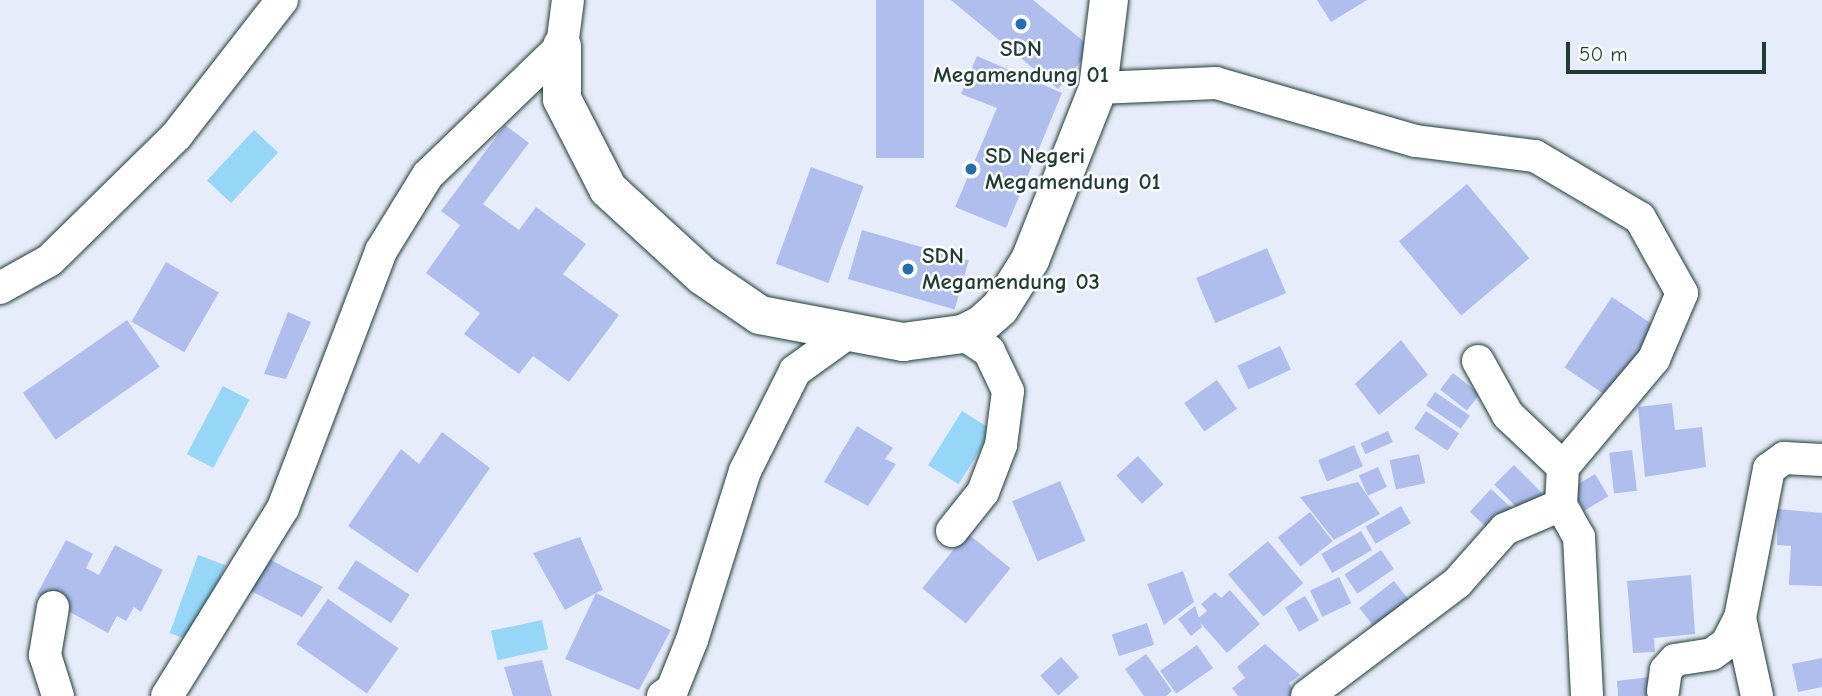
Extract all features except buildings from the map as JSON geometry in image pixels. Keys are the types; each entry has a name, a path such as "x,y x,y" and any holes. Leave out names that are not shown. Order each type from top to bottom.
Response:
{"street":[{"path":"0,288 50,260 177,135 282,0"},
{"path":"568,0 562,46 562,99 608,189 703,276 760,315 845,335 903,342 963,334 1000,308 1030,260 1098,88 1109,0"},
{"path":"167,696 283,508 381,251 428,175 562,46"},
{"path":"1098,88 1216,83 1416,141 1535,156 1640,218 1682,293 1654,359 1563,467 1561,505 1579,537 1587,696"},
{"path":"952,531 983,492 1001,445 1008,391 989,351 963,334"},
{"path":"670,694 745,471 795,370 845,335"},
{"path":"1478,361 1508,415 1563,467"},
{"path":"1663,691 1665,670 1675,660 1712,654 1727,643 1740,618 1769,469 1784,458 1822,460"},
{"path":"1307,696 1457,583 1504,529 1561,505"},
{"path":"53,607 45,655 58,696"},
{"path":"1740,618 1757,696"}],"water":[{"path":"254,130 278,153 231,203 207,180"},
{"path":"223,386 249,400 213,468 187,454"},
{"path":"962,411 993,430 959,484 928,465"},
{"path":"198,555 225,565 197,643 170,633"},
{"path":"542,620 548,649 497,660 491,631"}],"place":[{"name":"SDN Megamendung 01","path":"1021,24"},
{"name":"SD Negeri Megamendung 01","path":"971,169"},
{"name":"SDN Megamendung 03","path":"908,269"}]}
